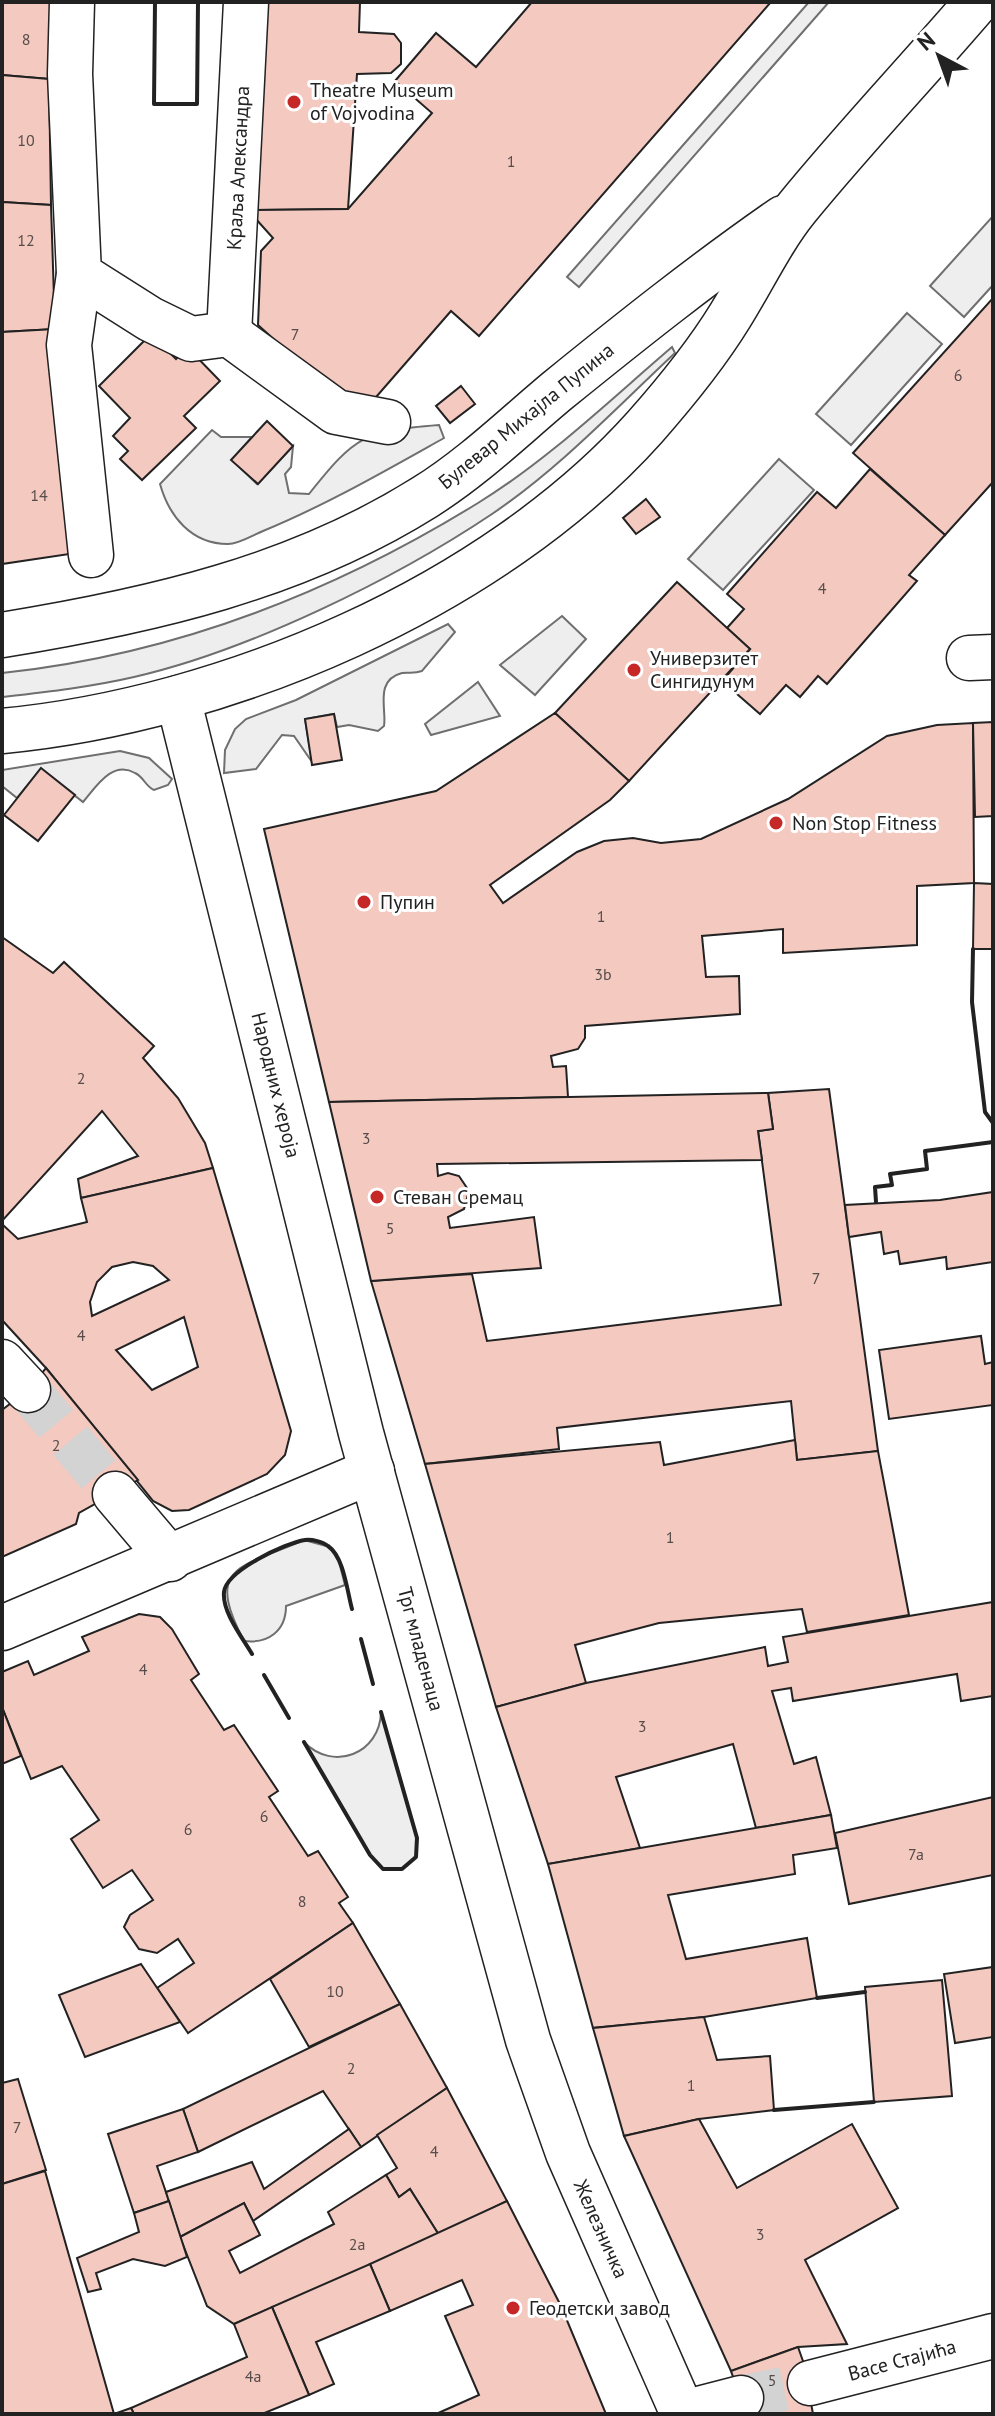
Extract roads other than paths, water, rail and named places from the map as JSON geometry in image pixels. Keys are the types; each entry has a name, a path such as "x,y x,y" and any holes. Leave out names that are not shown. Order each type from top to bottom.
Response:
{"street":[{"path":"72,2 70,74 79,274 69,345 91,555"},
{"name":"Краља Александра","path":"229,334 246,2"},
{"name":"Булевар Михајла Пупина","path":"2,731 53,725 178,698 265,671 421,600 488,558 582,490 674,393 728,321 795,210 977,2"},
{"name":"Булевар Михајла Пупина","path":"2,635 177,603 273,572 365,531 426,496 478,458 670,300 795,210"},
{"path":"79,274 150,319 191,339 229,334 336,412 388,422"},
{"name":"Народних хероја","path":"178,698 372,1471"},
{"path":"2,1628 372,1471"},
{"name":"Трг младенаца","path":"372,1471 528,2040"},
{"path":"115,1494 170,1559"},
{"name":"Железничка","path":"528,2040 568,2153 683,2414"},
{"name":"Васе Стајића","path":"810,2383 993,2336"},
{"path":"683,2414 741,2398"}],"tunnel":[{"path":"28,1390 115,1494"},
{"path":"741,2398 810,2383"}],"place":[{"name":"Theatre Museum of Vojvodina","path":"294,102"},
{"name":"Универзитет Сингидунум","path":"634,670"},
{"name":"Non Stop Fitness","path":"776,823"},
{"name":"Пупин","path":"364,902"},
{"name":"Стеван Сремац","path":"377,1197"},
{"name":"Геодетски завод","path":"513,2308"}]}
